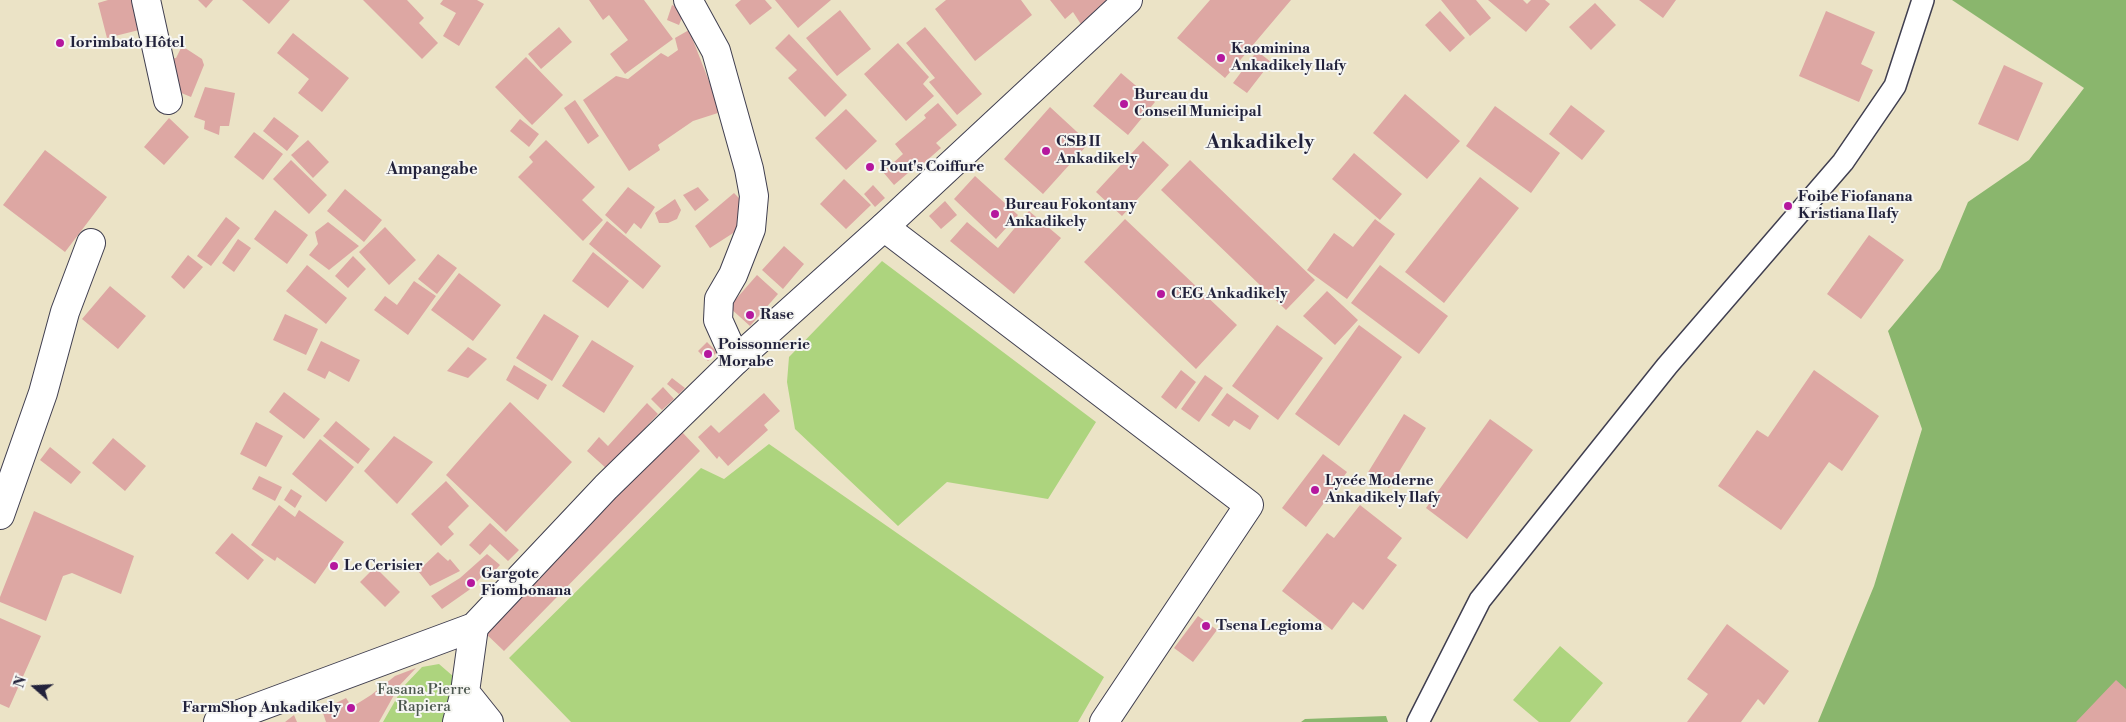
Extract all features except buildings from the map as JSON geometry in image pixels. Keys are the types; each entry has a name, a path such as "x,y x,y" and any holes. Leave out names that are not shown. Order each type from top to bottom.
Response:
{"street":[{"path":"146,0 168,100"},
{"path":"688,0 716,51 749,169 754,196 751,229 733,275 719,298 718,320 736,360"},
{"path":"218,722 474,627 606,488 736,360 884,227 1128,0"},
{"path":"884,227 1249,505 1104,722"},
{"path":"0,515 44,393 65,312 91,243"},
{"path":"457,722 465,692 474,627"},
{"path":"465,692 488,722"}],"lane":[{"path":"1418,722 1480,600 1666,366 1843,162 1895,86 1924,0"}],"green space":[{"path":"1952,0 2126,0 2126,722 1818,722 1874,586 1922,429 1888,331 1940,269 1968,202 2029,160 2084,88"},
{"path":"882,261 1096,422 1048,499 947,482 898,526 795,429 787,382 789,357"},
{"path":"769,444 1104,677 1078,722 571,722 509,658 701,468 724,479"},
{"path":"1560,646 1603,683 1570,722 1539,722 1513,700"},
{"name":"Fasana Pierre Rapiera","path":"439,664 454,677 443,722 383,722 403,687 422,667"},
{"path":"1386,716 1388,722 1301,722 1305,719"}],"place":[{"name":"Iorimbato Hôtel","path":"60,43"},
{"name":"Kaominina Ankadikely Ilafy","path":"1221,58"},
{"name":"Bureau du Conseil Municipal","path":"1124,104"},
{"name":"CSB II Ankadikely","path":"1046,151"},
{"name":"Pout's Coiffure","path":"870,167"},
{"name":"Foibe Fiofanana Kristiana Ilafy","path":"1788,206"},
{"name":"Bureau Fokontany Ankadikely","path":"995,214"},
{"name":"CEG Ankadikely","path":"1161,294"},
{"name":"Rase","path":"750,315"},
{"name":"Poissonnerie Morabe","path":"708,354"},
{"name":"Lycée Moderne Ankadikely Ilafy","path":"1315,490"},
{"name":"Le Cerisier","path":"334,566"},
{"name":"Gargote Fiombonana","path":"471,583"},
{"name":"Tsena Legioma","path":"1206,626"},
{"name":"FarmShop Ankadikely","path":"351,708"}],"district":[{"name":"Ankadikely","path":"1260,143"},
{"name":"Ampangabe","path":"432,170"}]}
